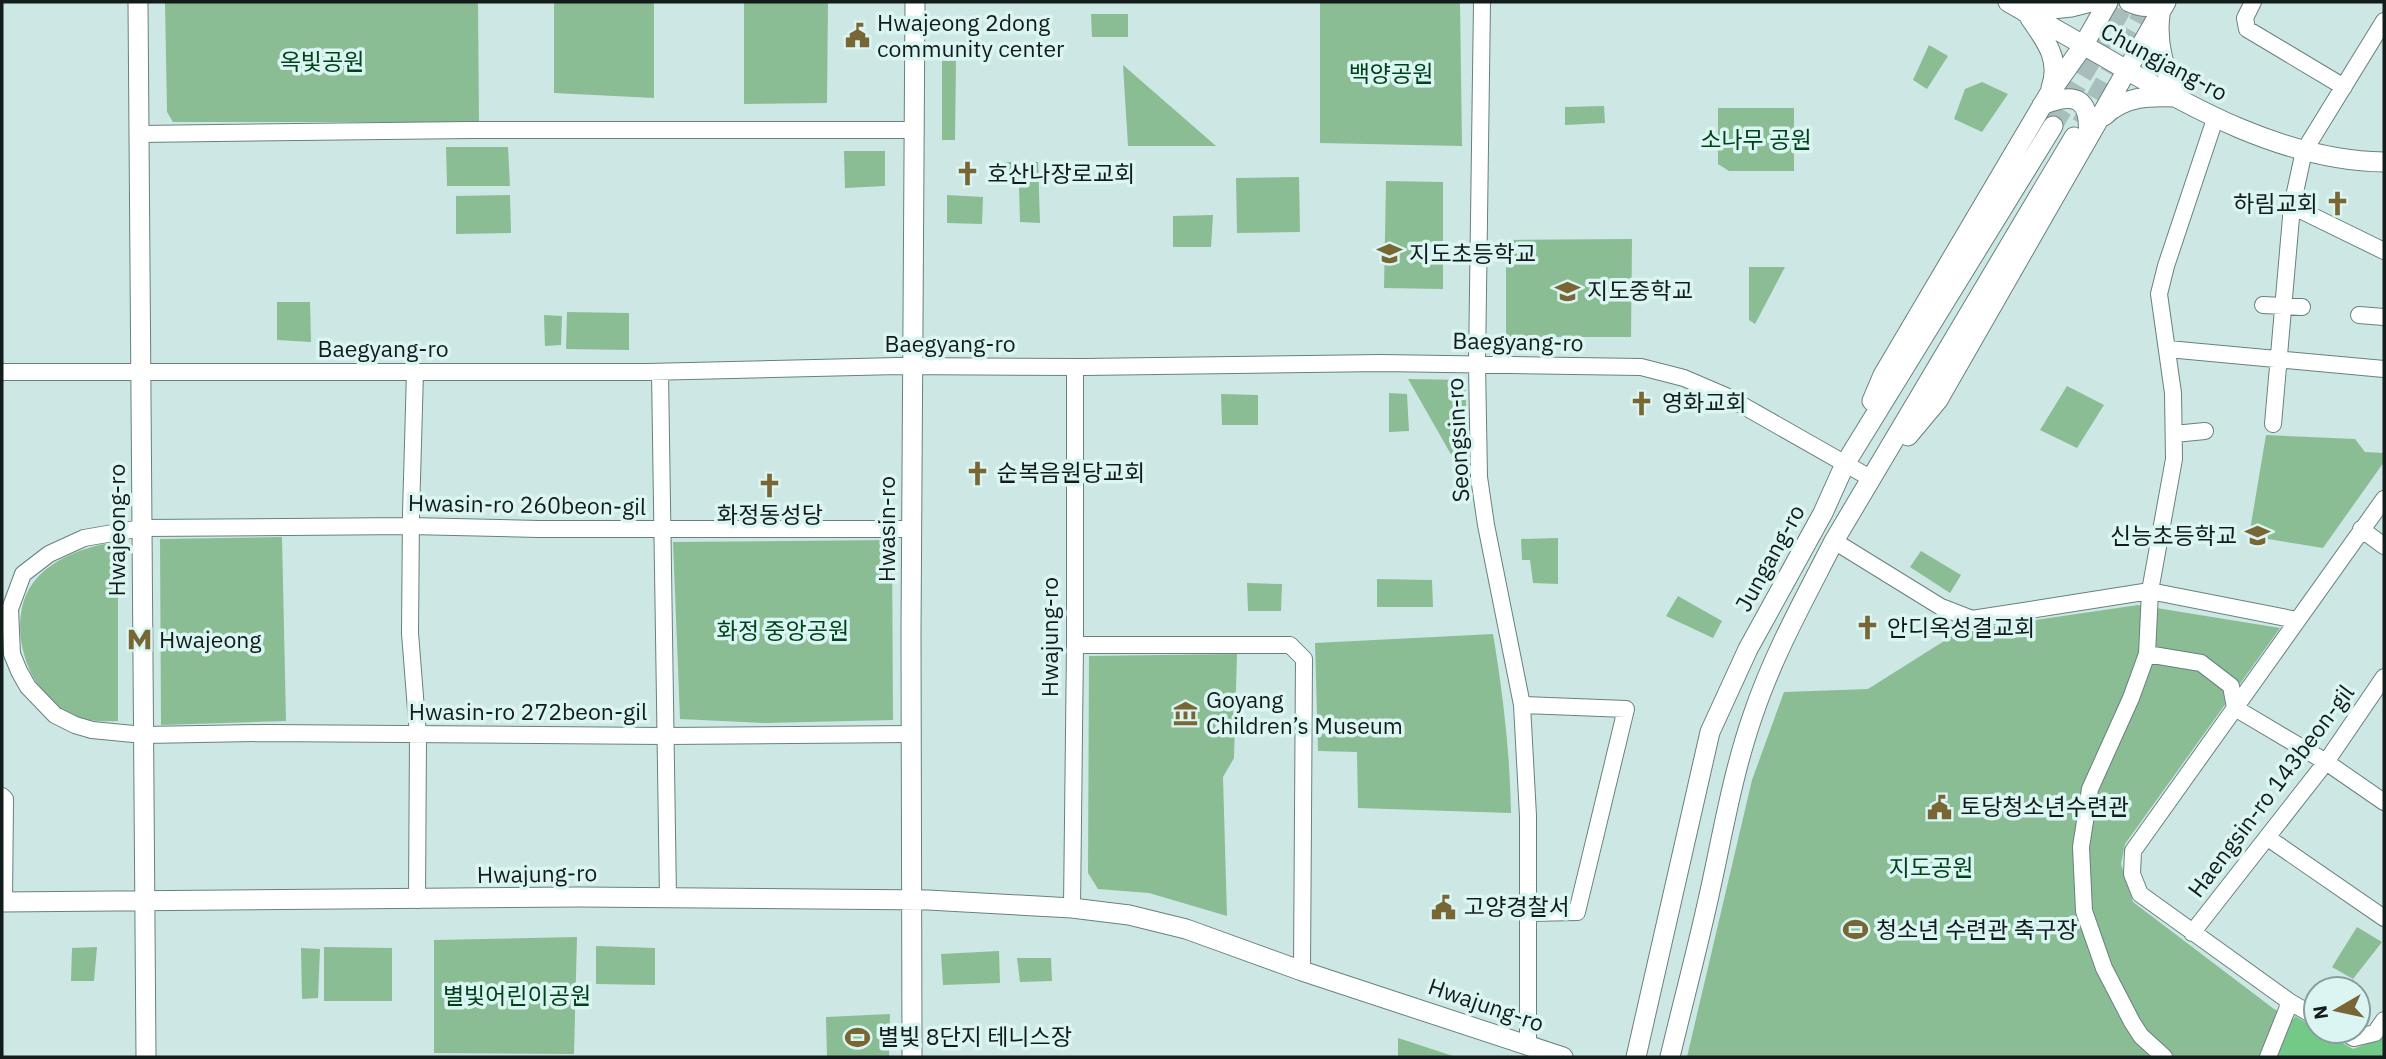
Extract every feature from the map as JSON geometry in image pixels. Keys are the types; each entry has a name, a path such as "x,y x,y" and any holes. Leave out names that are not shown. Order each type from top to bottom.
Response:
{"main road":[{"name":"Hwajeong-ro","path":"138,2 146,1057"},
{"name":"Hwasin-ro","path":"912,1057 915,2"},
{"path":"2017,7 2071,7 2091,2"},
{"path":"1845,464 1883,376 2045,99 2083,46 2108,2"},
{"path":"2129,2 2141,7 2164,5"},
{"path":"2098,121 2164,5"},
{"path":"2081,138 2115,105 2153,96 2176,97 2159,47 2158,29 2164,5"},
{"path":"2017,7 2049,46 2054,62 2056,75 2045,99"},
{"name":"Chungjang-ro","path":"2017,7 2215,119 2304,151 2362,162 2384,162"},
{"path":"1670,1057 1736,772 1753,714 1798,610 1834,541 1872,480 1938,400 2090,120 2085,107 2076,99 2045,99"},
{"name":"Jungang-ro","path":"1636,1057 1710,732 1748,649 1823,513 1845,464 2053,126"},
{"name":"Hwajung-ro","path":"3,902 668,898 912,900 1072,908 1129,915 1186,929 1302,971 1563,1057"}],"street":[{"name":"Seongsin-ro","path":"1482,2 1477,364 1479,477 1522,705 1528,816 1528,1046"},
{"path":"2253,2 2245,18 2247,29 2344,87"},
{"path":"2273,424 2292,206 2304,151 2384,21"},
{"path":"2164,1057 2141,1036 2104,968 2084,911 2081,846 2090,789 2131,698 2147,654 2150,592 2174,459 2174,393 2159,295 2166,266 2215,119"},
{"path":"139,134 471,130 914,130"},
{"path":"2292,206 2384,251"},
{"path":"2263,305 2302,307"},
{"path":"2359,315 2384,317"},
{"path":"2168,349 2384,369"},
{"name":"Baegyang-ro","path":"2,372 660,372 912,366 1075,367 1282,363 1641,367 1684,378 1726,396 1872,480"},
{"name":"Hwajung-ro","path":"1072,908 1075,367"},
{"path":"415,372 410,633 418,735 417,900"},
{"path":"660,372 668,898"},
{"path":"2174,435 2204,431"},
{"path":"2302,1009 2140,894 2132,874 2133,852 2384,499"},
{"name":"Hwasin-ro 260beon-gil","path":"144,735 92,730 55,715 29,687 12,654 10,609 23,574 49,554 84,538 142,528 410,526 912,529"},
{"path":"2361,529 2384,545"},
{"path":"1834,541 1941,607 1972,619 2150,592 2297,620"},
{"path":"1075,645 1290,645 1304,659 1302,971"},
{"path":"2147,654 2201,663 2231,686 2235,708 2326,762 2384,802"},
{"name":"Haengsin-ro 143beon-gil","path":"2192,933 2326,762 2384,677"},
{"path":"1522,705 1626,709 1577,912 1529,914"},
{"name":"Hwasin-ro 272beon-gil","path":"144,735 912,734"},
{"path":"2,796 5,799 3,902"},
{"path":"2268,838 2384,918"},
{"path":"2268,1057 2290,1002"},
{"path":"2372,1034 2384,1020"}],"green space":[{"name":"옥빛공원","path":"165,2 478,2 479,122 173,122 167,112"},
{"path":"554,2 654,2 654,98 554,93"},
{"path":"744,2 828,2 827,103 744,104"},
{"name":"백양공원","path":"1320,2 1460,2 1462,146 1320,143"},
{"path":"1091,14 1128,14 1128,37 1092,37"},
{"path":"1929,45 1948,56 1927,89 1913,80"},
{"path":"942,61 956,61 955,140 942,140"},
{"path":"1123,65 1216,146 1128,146"},
{"path":"1982,82 2008,94 1982,132 1954,119 1965,89"},
{"path":"1604,106 1605,123 1565,125 1565,107"},
{"name":"소나무 공원","path":"1718,108 1794,108 1794,171 1729,171 1718,164"},
{"path":"446,147 508,147 510,186 447,186"},
{"path":"844,151 885,151 885,186 845,188"},
{"path":"1005,162 1038,162 1040,223 1020,222 1019,186 1007,185"},
{"path":"1299,177 1300,232 1237,233 1236,178"},
{"path":"1386,181 1443,182 1443,289 1384,288"},
{"path":"510,195 511,233 456,234 456,196"},
{"path":"947,195 983,197 982,224 947,223"},
{"path":"1213,215 1211,247 1173,247 1173,216"},
{"path":"1632,239 1631,337 1506,337 1506,240"},
{"path":"1749,267 1785,267 1755,324 1749,320"},
{"path":"277,302 310,302 311,342 277,340"},
{"path":"567,312 629,313 629,350 566,349"},
{"path":"544,315 562,316 561,345 545,346"},
{"path":"1408,379 1465,380 1469,486"},
{"path":"2067,386 2104,405 2077,448 2040,430"},
{"path":"1389,393 1407,394 1409,431 1389,432"},
{"path":"1221,394 1258,395 1258,425 1222,425"},
{"path":"2266,435 2355,439 2365,452 2384,453 2384,462 2323,548 2249,536"},
{"path":"282,537 286,721 161,725 160,539"},
{"path":"1558,538 1558,584 1533,583 1530,560 1522,560 1521,539"},
{"name":"화정 중앙공원","path":"892,540 893,720 765,723 680,719 673,542"},
{"path":"118,542 118,721 87,720 58,707 45,695 35,680 22,646 22,609 27,592 45,570 85,549"},
{"path":"1921,551 1961,575 1950,593 1910,567"},
{"path":"1377,579 1432,580 1433,607 1377,607"},
{"path":"1247,583 1282,584 1281,611 1248,611"},
{"path":"1678,596 1722,621 1713,638 1666,616"},
{"name":"지도공원","path":"2138,605 2280,628 2125,844 2121,864 2133,902 2274,1009 2302,1023 2302,1045 2345,1045 2353,1049 2372,1045 2372,1042 2384,1038 2384,1057 1687,1057 1752,780 1784,692 1868,689 1960,631"},
{"path":"1493,634 1505,724 1511,813 1358,808 1357,752 1318,751 1315,643"},
{"path":"1237,654 1234,758 1223,777 1227,916 1149,893 1098,889 1088,873 1089,656"},
{"path":"2357,927 2382,942 2356,975 2346,975 2332,967"},
{"name":"별빛어린이공원","path":"577,937 574,1054 434,1053 434,940"},
{"path":"596,946 655,948 655,985 596,984"},
{"path":"97,947 94,981 71,981 72,948"},
{"path":"324,947 392,948 392,1001 324,1001"},
{"path":"301,948 320,949 318,998 302,999"},
{"path":"999,951 1000,983 943,985 941,954"},
{"path":"1017,958 1051,958 1052,981 1020,982"},
{"name":"별빛 8단지 테니스장","path":"890,1014 889,1057 827,1057 826,1017"},
{"path":"2295,1016 2302,1020 2302,1045 2346,1045 2353,1049 2372,1045 2372,1042 2384,1038 2384,1057 2278,1057"},
{"path":"1398,1038 1456,1057 1398,1057"}],"tunnel":[{"path":"2053,126 2126,2"},
{"path":"2081,124 2149,2"}],"place":[{"name":"Hwajeong 2dong community center","path":"857,36"},
{"name":"호산나장로교회","path":"967,174"},
{"name":"하림교회","path":"2338,204"},
{"name":"지도초등학교","path":"1389,254"},
{"name":"지도중학교","path":"1567,291"},
{"name":"영화교회","path":"1642,403"},
{"name":"순복음원당교회","path":"977,473"},
{"name":"화정동성당","path":"770,485"},
{"name":"신능초등학교","path":"2257,536"},
{"name":"안디옥성결교회","path":"1867,628"},
{"name":"Hwajeong","path":"139,640"},
{"name":"Goyang Children’s Museum","path":"1186,713"},
{"name":"토당청소년수련관","path":"1940,807"},
{"name":"고양경찰서","path":"1444,907"},
{"name":"청소년 수련관 축구장","path":"1856,930"},
{"name":"별빛 8단지 테니스장","path":"858,1037"}]}
